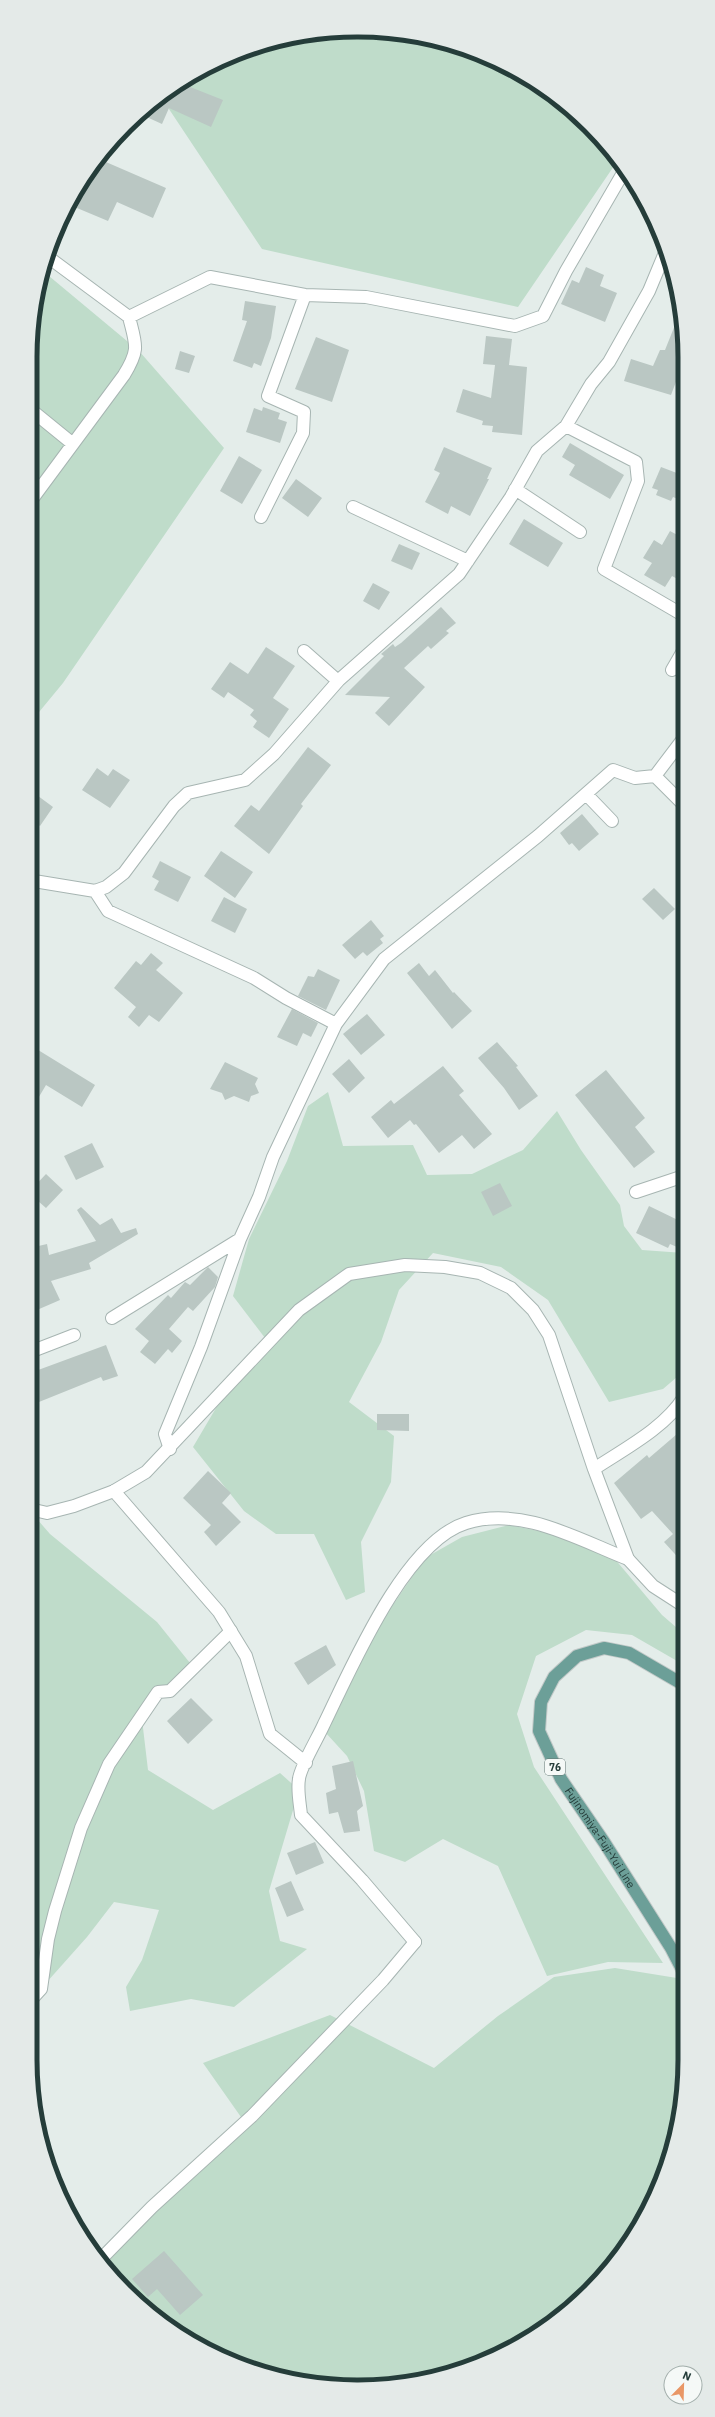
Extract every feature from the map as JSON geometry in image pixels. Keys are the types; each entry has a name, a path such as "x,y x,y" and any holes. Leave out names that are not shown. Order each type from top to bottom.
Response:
{"main road":[{"name":"Fujinomiya-Fuji-Yui Line","path":"678,1682 629,1653 604,1648 577,1656 554,1677 550,1683 541,1702 539,1732 561,1779 604,1842 678,1962"}],"street":[{"path":"129,317 210,277 305,295 366,297 515,326 543,316 566,271 622,176"},
{"path":"37,493 124,376 136,357 129,317 52,259"},
{"path":"37,881 95,891 106,887 124,873 174,806 188,793 245,780 274,754 338,681 459,574 515,489 537,451 566,426 592,384 609,362 649,291 662,259"},
{"path":"261,517 303,433 304,412 268,396 305,295"},
{"path":"37,415 73,444"},
{"path":"566,426 636,462 638,481 604,569 678,612"},
{"path":"515,489 580,532"},
{"path":"353,507 468,561"},
{"path":"304,651 338,681"},
{"path":"672,670 678,660"},
{"path":"170,1449 165,1434 201,1347 240,1239 259,1197 273,1156 336,1024 384,959 538,836 613,770 635,778 655,776 678,746"},
{"path":"655,776 678,799"},
{"path":"586,794 612,821"},
{"path":"95,891 108,911 254,978 286,998 336,1024"},
{"path":"636,1192 678,1178"},
{"path":"112,1318 240,1239"},
{"path":"37,1511 46,1513 114,1491 146,1472 170,1449 299,1310 349,1274 405,1265 445,1266 487,1276 511,1288 533,1310 549,1335 594,1469 628,1559 653,1586 678,1602"},
{"path":"37,1349 74,1335"},
{"path":"594,1469 648,1433 678,1409"},
{"path":"114,1491 219,1612 246,1656 270,1734 306,1763"},
{"path":"104,2256 152,2207 252,2116 383,1980 415,1942 362,1880 301,1815 298,1778 374,1622 416,1562 439,1538 466,1523 496,1518 532,1521 628,1559"},
{"path":"37,1993 41,1989 48,1939 55,1911 81,1828 109,1764 158,1692 170,1691 231,1631"}],"green space":[{"path":"358,37 399,40 440,48 480,61 518,80 553,103 584,131 614,165 518,307 262,249 164,102 197,80 235,61 254,54 295,43"},
{"path":"48,275 139,351 224,448 63,683 37,715 37,358 40,316"},
{"path":"328,1092 343,1146 413,1145 427,1175 472,1174 523,1150 557,1111 581,1150 620,1205 624,1226 642,1250 678,1253 678,1376 663,1389 609,1402 548,1300 501,1267 433,1253 399,1290 381,1342 349,1402 394,1436 391,1482 361,1542 365,1592 346,1600 314,1534 276,1534 244,1511 193,1447 216,1408 265,1338 233,1296 249,1239 287,1161 308,1106"},
{"path":"37,1519 50,1534 157,1622 190,1663 141,1711 148,1770 213,1810 280,1773 299,1790 269,1891 280,1941 307,1949 234,2007 191,1999 130,2011 126,1987 142,1960 159,1910 114,1902 87,1937 37,1993"},
{"path":"509,1525 558,1535 614,1558 662,1615 678,1629 678,1662 632,1635 586,1630 536,1656 517,1714 534,1767 663,1963 608,1962 547,1976 498,1866 443,1839 405,1862 374,1851 364,1791 347,1756 325,1732 356,1666 386,1615 425,1558 462,1537"},
{"path":"615,1968 678,1978 677,2080 672,2122 661,2163 654,2182 635,2220 612,2255 584,2286 553,2314 536,2326 480,2356 461,2363 420,2374 358,2380 295,2374 254,2363 235,2356 197,2337 162,2314 131,2286 107,2260 155,2210 248,2127 203,2063 330,2015 434,2068 498,2016 554,1977"}],"building":[{"path":"187,86 223,100 211,127 169,108 162,124 146,117 162,103"},
{"path":"104,161 166,188 153,218 117,202 108,221 77,208 87,185"},
{"path":"586,267 604,275 600,286 617,293 605,322 561,304 572,280 579,283"},
{"path":"245,301 276,306 271,338 261,366 254,363 252,368 233,361 247,321 242,320"},
{"path":"676,323 678,377 671,395 624,381 631,359 653,366 660,350 665,350"},
{"path":"486,336 512,339 509,365 527,367 522,435 492,432 493,426 482,425 483,421 456,412 463,389 491,398 495,365 483,364"},
{"path":"316,337 349,350 332,402 295,389"},
{"path":"180,351 195,356 189,373 175,369"},
{"path":"263,407 280,413 278,419 287,422 280,443 246,432 254,408 262,411"},
{"path":"570,443 624,475 610,499 569,475 575,465 562,457"},
{"path":"444,447 492,468 487,479 489,479 470,516 451,506 448,514 425,502 440,473 434,470"},
{"path":"239,456 262,470 242,504 220,491"},
{"path":"661,467 678,473 678,499 673,497 671,501 656,495 658,490 652,488"},
{"path":"296,479 322,498 308,517 282,498"},
{"path":"524,519 563,543 548,567 509,544"},
{"path":"670,531 678,535 678,579 672,576 665,587 644,575 652,563 643,558 654,540 662,545"},
{"path":"399,544 420,553 412,570 391,561"},
{"path":"373,583 390,592 379,610 363,601"},
{"path":"441,607 456,623 446,631 449,633 431,649 428,646 404,668 425,687 389,726 375,713 390,697 345,695 384,656 381,654 393,644 395,647 401,643"},
{"path":"266,647 295,666 273,698 289,709 269,738 253,727 257,721 250,715 254,710 228,692 224,698 211,689 230,662 248,674"},
{"path":"308,747 331,765 301,804 303,806 269,854 234,826 251,805 259,811"},
{"path":"97,768 108,776 113,769 130,780 110,808 82,790"},
{"path":"37,795 53,807 40,826 37,824"},
{"path":"582,814 599,834 579,851 572,843 569,845 560,833"},
{"path":"221,851 253,872 235,898 204,876"},
{"path":"160,861 191,877 178,902 154,890 159,881 152,877"},
{"path":"654,888 675,909 663,920 642,899"},
{"path":"224,897 247,909 235,933 211,921"},
{"path":"371,920 384,936 380,939 383,943 367,956 363,952 355,959 342,945"},
{"path":"151,953 163,963 156,970 183,993 159,1022 149,1015 139,1027 128,1017 136,1007 114,988 136,961 141,965"},
{"path":"419,963 429,976 435,970 453,993 454,992 472,1011 452,1029 407,973"},
{"path":"318,969 340,980 326,1010 298,996 308,976 314,977"},
{"path":"292,1009 318,1023 311,1037 303,1033 297,1046 277,1037"},
{"path":"367,1014 385,1035 361,1055 343,1034"},
{"path":"497,1042 518,1066 516,1067 538,1096 519,1110 504,1088 478,1058"},
{"path":"37,1049 95,1085 82,1107 46,1085 37,1100"},
{"path":"349,1059 365,1078 349,1093 332,1074"},
{"path":"225,1062 258,1078 255,1084 259,1093 251,1096 249,1102 234,1096 225,1100 222,1093 210,1089"},
{"path":"443,1066 464,1091 459,1095 492,1134 474,1149 462,1135 439,1153 416,1124 414,1125 410,1120 388,1138 371,1117 391,1100 394,1104"},
{"path":"606,1070 645,1118 635,1127 655,1152 634,1168 575,1095"},
{"path":"92,1143 104,1167 76,1180 64,1156"},
{"path":"46,1174 63,1190 46,1208 37,1200 37,1184"},
{"path":"500,1183 512,1206 493,1216 481,1192"},
{"path":"649,1206 678,1220 678,1247 670,1244 668,1248 636,1233"},
{"path":"81,1207 100,1225 112,1218 121,1233 136,1228 138,1234 89,1263 91,1269 51,1281 60,1300 37,1310 37,1246 47,1244 49,1255 96,1241 77,1210"},
{"path":"208,1267 218,1277 215,1287 193,1311 188,1307 169,1329 182,1341 172,1353 168,1349 155,1364 140,1352 149,1341 135,1329 168,1295 171,1298 185,1282 190,1285"},
{"path":"106,1345 118,1376 103,1381 101,1377 37,1403 37,1370"},
{"path":"377,1414 409,1414 409,1431 377,1430"},
{"path":"678,1433 678,1557 664,1542 673,1534 652,1511 641,1519 614,1483 647,1455 649,1458"},
{"path":"208,1471 231,1493 222,1503 241,1522 216,1546 204,1532 211,1525 183,1498"},
{"path":"326,1645 336,1665 308,1685 294,1663"},
{"path":"191,1698 213,1720 188,1744 167,1721"},
{"path":"353,1761 363,1806 357,1811 360,1831 344,1833 338,1812 329,1814 326,1793 336,1789 332,1766"},
{"path":"315,1842 324,1863 296,1875 287,1853"},
{"path":"291,1881 304,1910 287,1917 275,1888"},
{"path":"164,2251 203,2295 180,2315 157,2289 148,2297 132,2279"}]}
